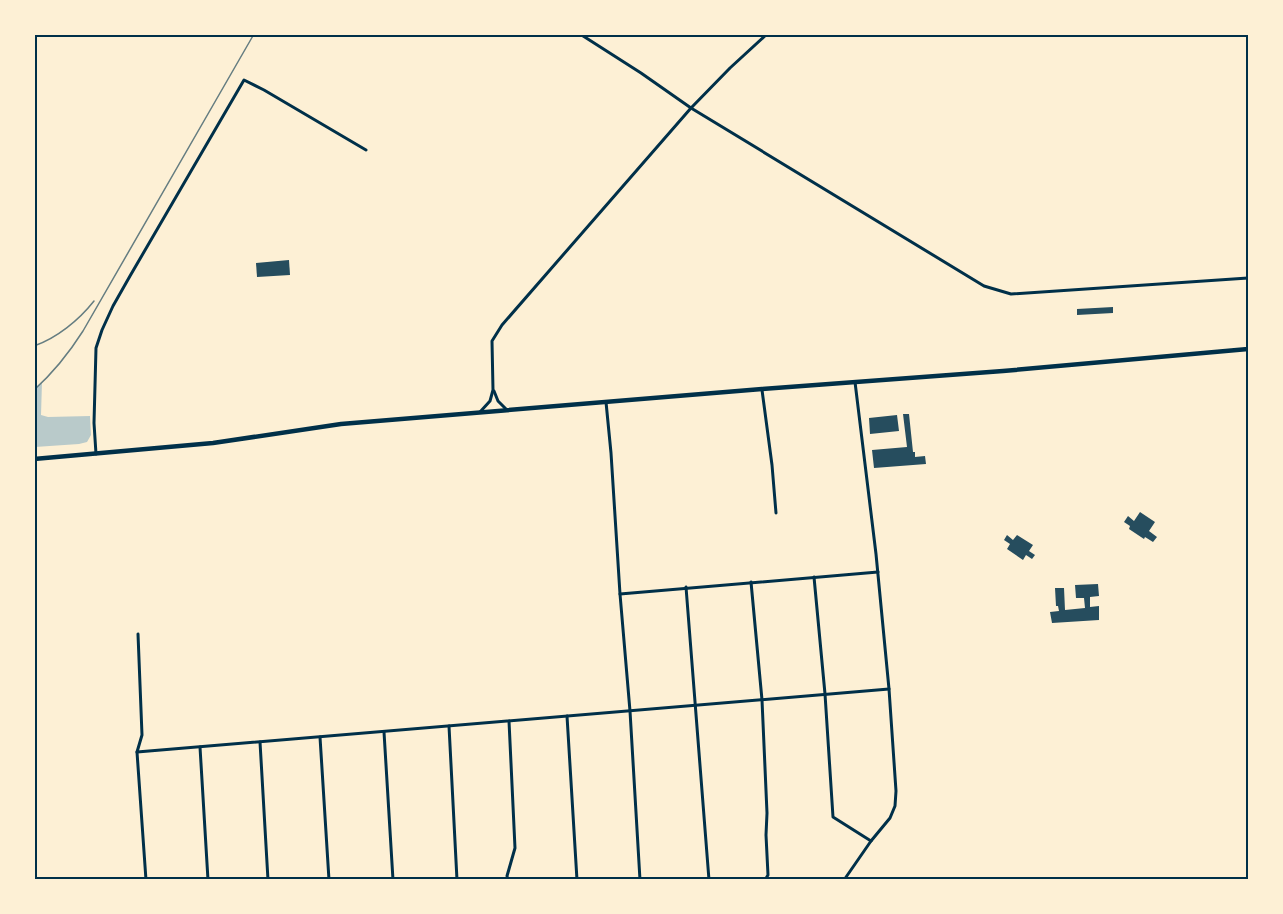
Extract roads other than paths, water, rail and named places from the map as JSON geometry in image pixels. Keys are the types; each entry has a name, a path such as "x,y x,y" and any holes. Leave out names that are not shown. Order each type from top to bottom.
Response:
{"main road":[{"path":"34,459 213,443 341,424 1248,349"}],"street":[{"path":"580,34 691,108 984,286 1011,294 1248,278"},
{"path":"480,412 490,401 493,390 492,341 502,325 691,108 767,34"},
{"path":"96,454 94,423 96,348 102,330 112,306 244,80 366,150"},
{"path":"844,879 890,818 895,806 896,791 890,689 855,382"},
{"path":"762,389 776,513"},
{"path":"493,390 498,401 507,410"},
{"path":"606,402 630,711 640,879"},
{"path":"620,594 878,572"},
{"path":"814,577 833,817 871,841"},
{"path":"751,582 762,700 767,813 768,875 765,879"},
{"path":"686,587 709,879"},
{"path":"138,634 142,735 137,752 146,879"},
{"path":"137,752 890,689"},
{"path":"567,716 576,879"},
{"path":"508,879 515,848 509,721"},
{"path":"449,726 457,879"},
{"path":"384,731 393,879"},
{"path":"320,737 329,879"},
{"path":"260,742 268,879"},
{"path":"200,747 208,879"}],"railway":[{"path":"34,390 61,362 83,331 254,34"},
{"path":"34,346 67,328 94,301"}]}
